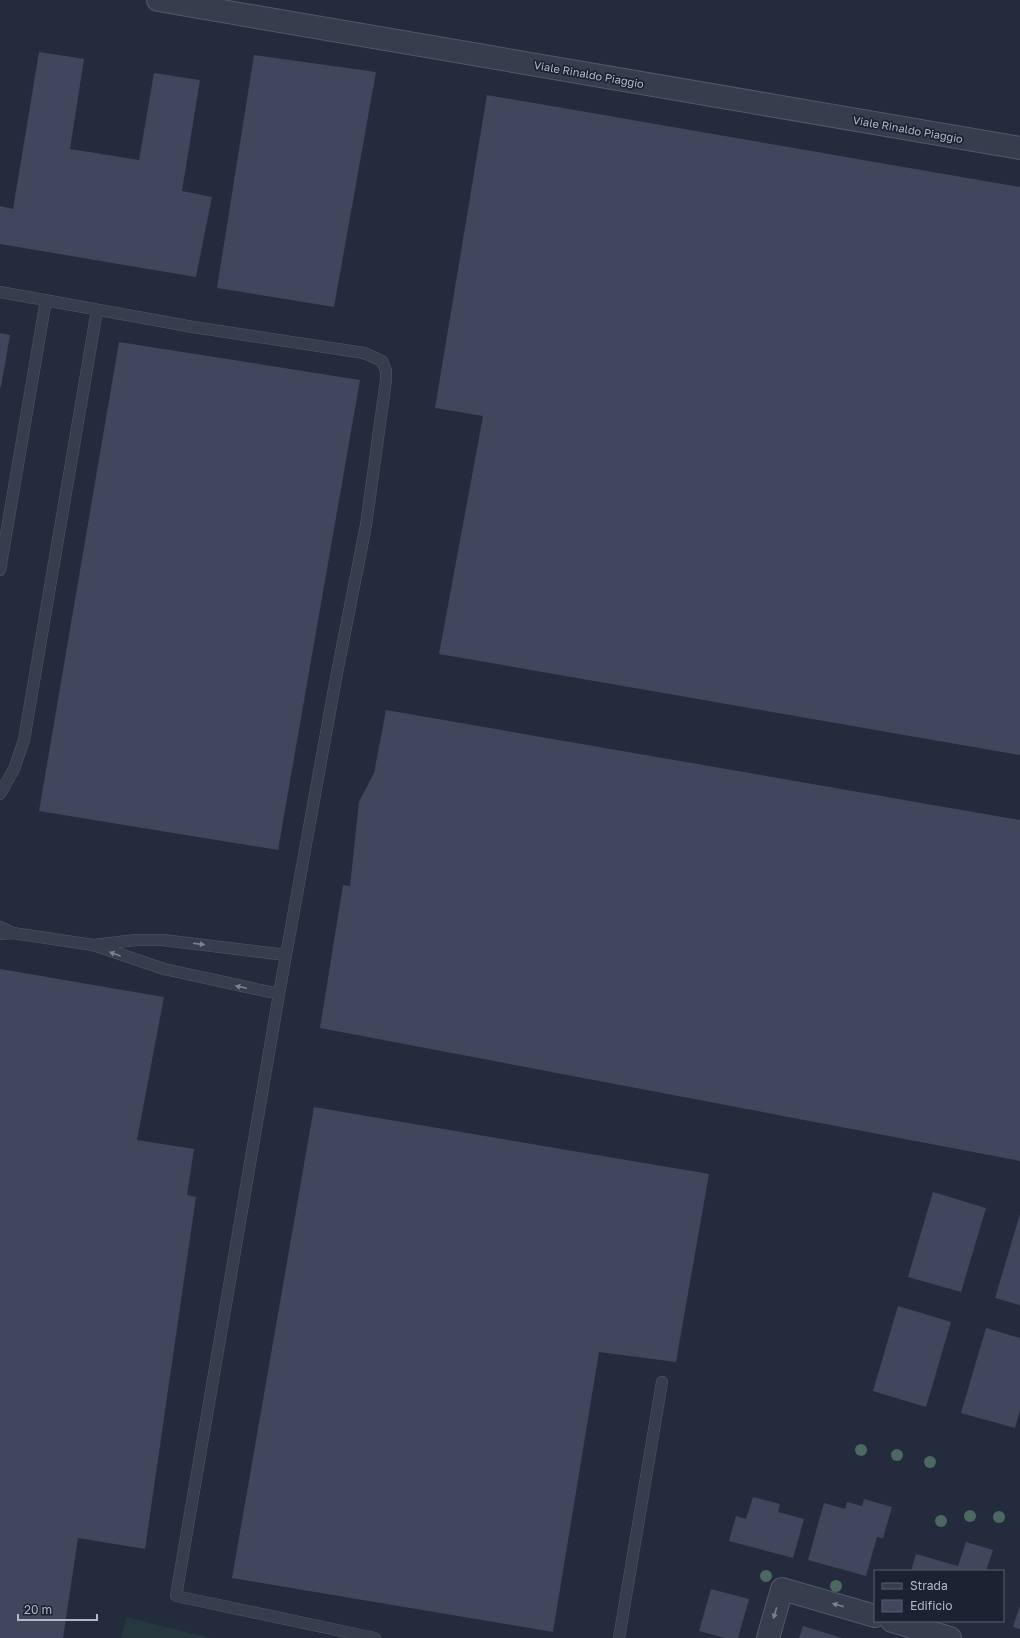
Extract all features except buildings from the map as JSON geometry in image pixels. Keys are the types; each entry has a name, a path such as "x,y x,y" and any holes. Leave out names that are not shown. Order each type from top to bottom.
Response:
{"street":[{"name":"Viale Rinaldo Piaggio","path":"158,0 1020,148"},
{"path":"768,1638 782,1589 874,1616"},
{"path":"895,1622 950,1638"}],"lane":[{"path":"0,292 193,327 364,353 382,361 386,371 366,525 336,678 279,994 176,1596 375,1638"},
{"path":"0,570 46,300"},
{"path":"0,794 14,769 24,740 96,310"},
{"path":"0,927 13,933"},
{"path":"0,934 13,933 93,945 164,970 279,994"},
{"path":"93,945 136,940 163,940 286,956"},
{"path":"619,1638 662,1382"}],"shaded area":[{"path":"126,1617 211,1638 121,1638"}]}
